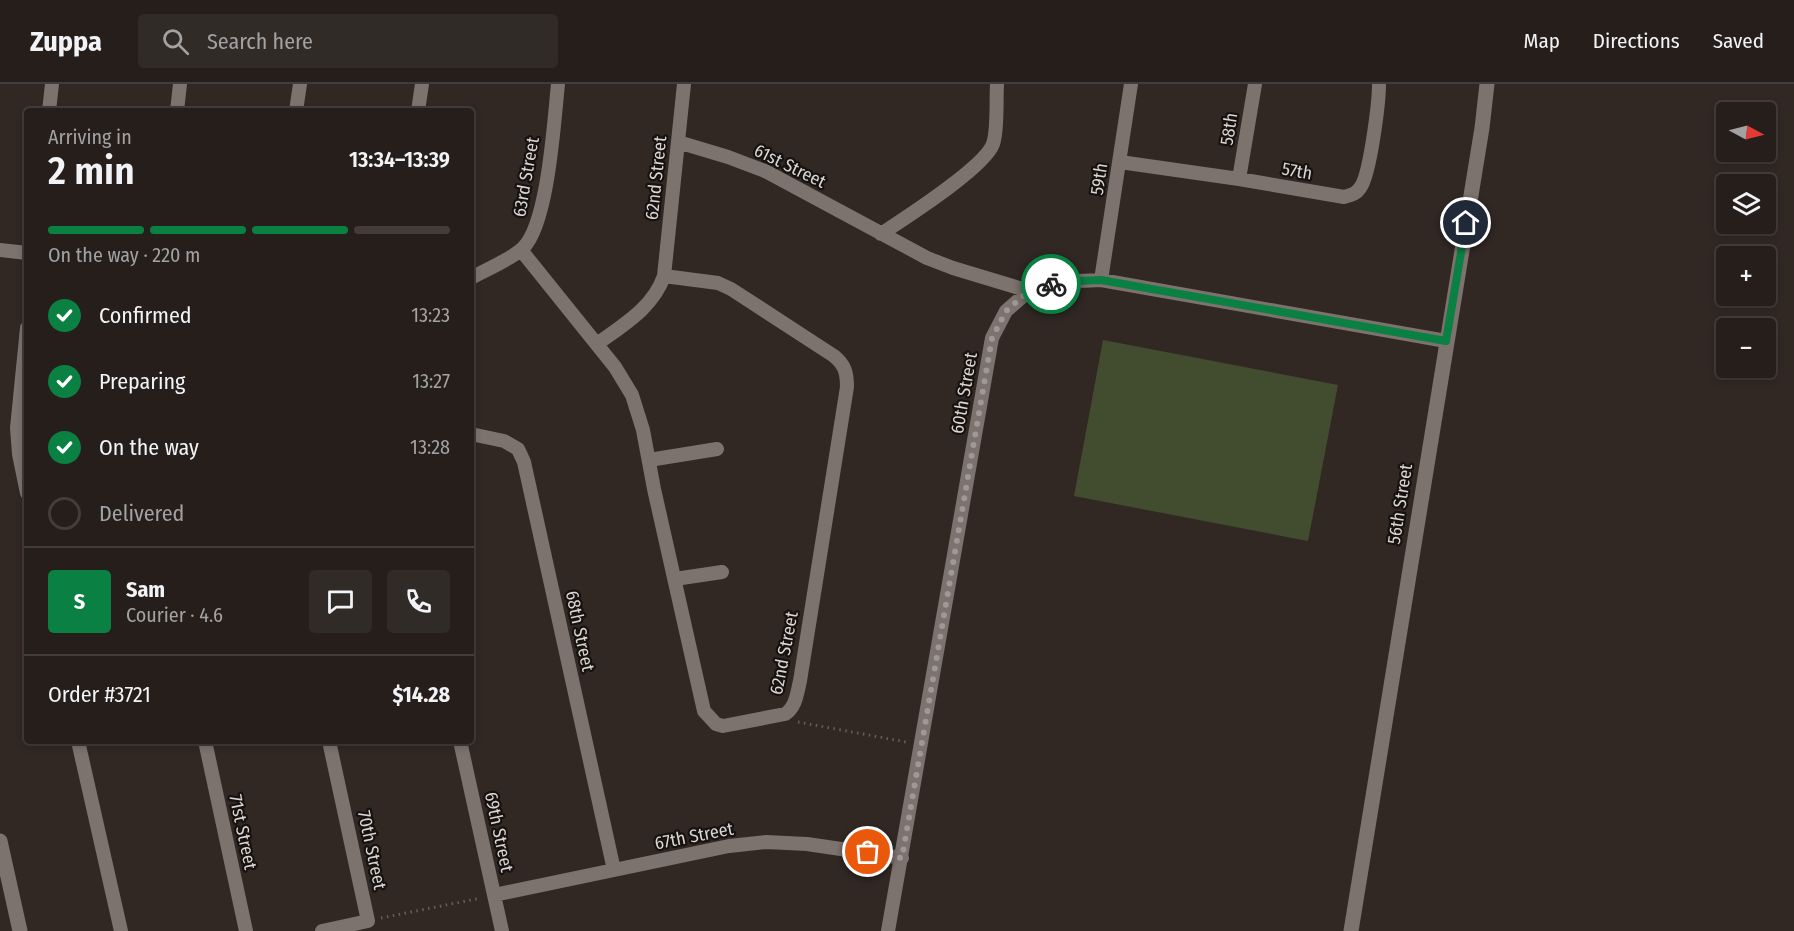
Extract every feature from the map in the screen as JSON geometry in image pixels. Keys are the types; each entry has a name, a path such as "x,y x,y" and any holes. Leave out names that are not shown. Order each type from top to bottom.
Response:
{"street":[{"path":"49,108 52,84"},
{"path":"177,108 180,84"},
{"path":"296,108 300,84"},
{"path":"418,108 422,84"},
{"name":"63rd Street","path":"474,276 521,250 536,227 544,198 558,84"},
{"name":"62nd Street","path":"597,344 651,301 664,276 684,84"},
{"path":"881,234 940,193 987,154 993,146 995,137 997,84"},
{"name":"59th","path":"1101,280 1131,84"},
{"name":"58th","path":"1239,179 1255,84"},
{"name":"57th","path":"1120,162 1344,197 1353,195 1365,180 1379,84"},
{"name":"56th Street","path":"1351,931 1482,128 1487,84"},
{"name":"61st Street","path":"678,142 765,171 927,258 1029,291"},
{"path":"0,250 24,253"},
{"name":"62nd Street","path":"521,250 622,376 632,395 643,430 704,711 716,724 723,726 789,712 796,699 847,387 846,372 842,363 834,356 718,283 664,276"},
{"name":"60th Street","path":"888,931 992,338 1006,311 1029,291 1057,282 1101,280 1446,341"},
{"path":"24,378 18,438 24,475"},
{"name":"68th Street","path":"474,435 504,441 518,449 524,462 614,870"},
{"path":"649,460 717,449"},
{"path":"675,579 722,572"},
{"path":"79,744 121,931"},
{"name":"71st Street","path":"206,744 246,931"},
{"name":"70th Street","path":"330,744 368,921"},
{"name":"69th Street","path":"461,744 502,931"},
{"path":"0,841 20,931"},
{"name":"67th Street","path":"494,895 729,846 766,842 807,844 902,858"},
{"path":"322,931 368,921"}],"path":[{"path":"789,712 799,723 922,745"},
{"path":"368,921 494,895"}],"green space":[{"path":"1103,340 1338,385 1308,541 1074,496"}],"way so far":[{"path":"868,852 902,858 992,338 1006,311 1029,291 1051,284"}],"route":[{"path":"1051,284 1101,280 1446,341 1466,223"}]}
